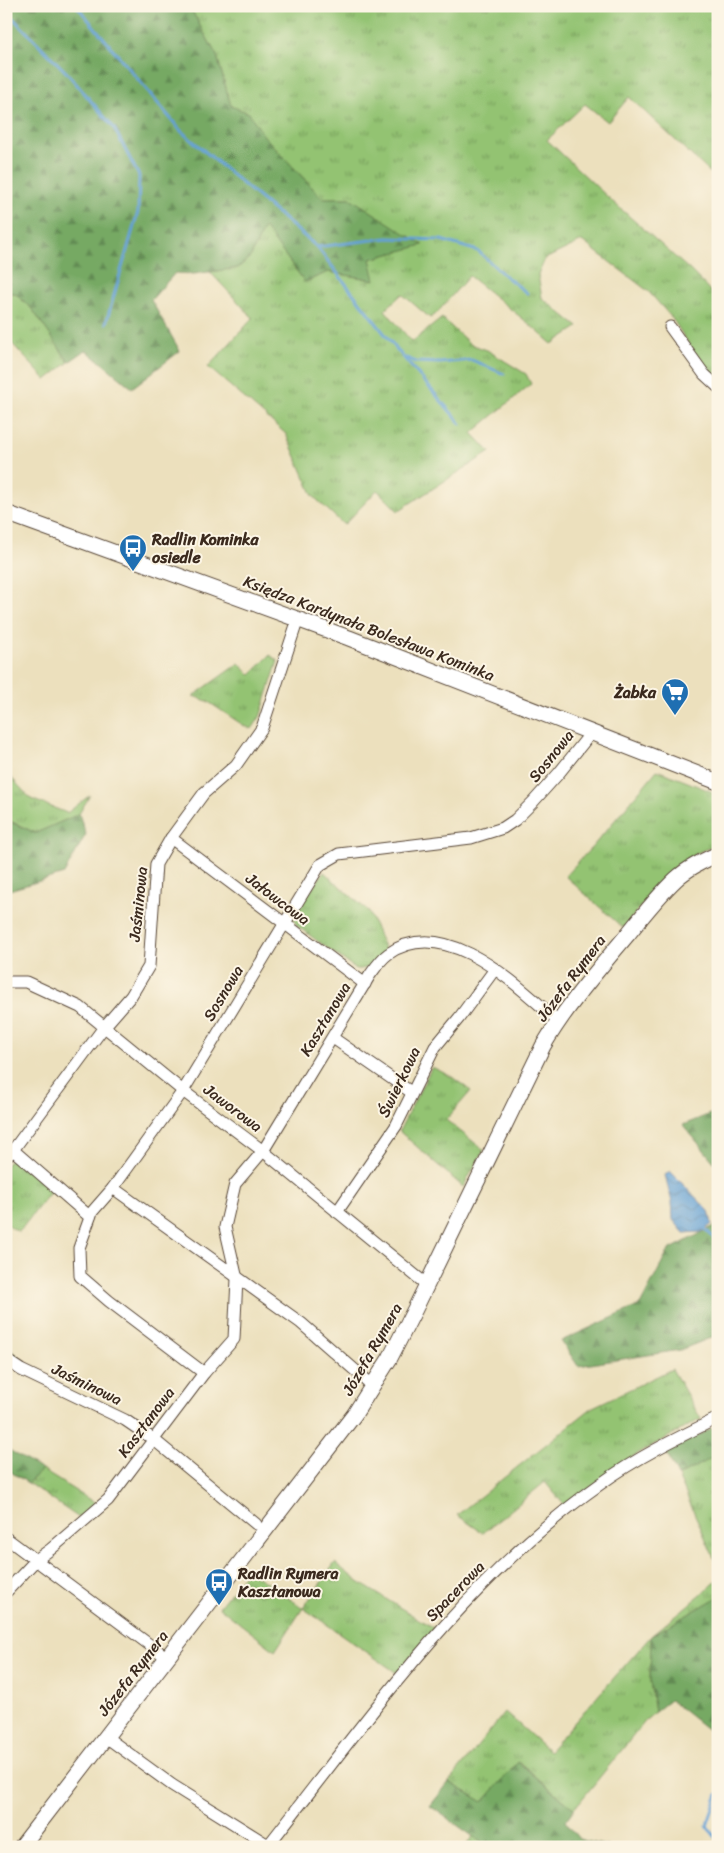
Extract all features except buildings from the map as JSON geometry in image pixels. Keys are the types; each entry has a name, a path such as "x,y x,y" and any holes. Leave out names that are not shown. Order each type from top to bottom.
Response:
{"street":[{"path":"670,327 704,374 718,387"},
{"name":"Księdza Kardynała Bolesława Kominka","path":"6,513 445,674 718,782"},
{"name":"Jaśminowa","path":"9,1153 104,1027 131,996 149,966 156,864 171,838 204,793 236,765 262,728 298,619"},
{"name":"Sosnowa","path":"204,1373 109,1302 80,1276 78,1248 92,1212 112,1188 183,1091 320,865 340,854 471,838 503,828 515,820 560,773 591,732"},
{"name":"Jałowcowa","path":"171,838 365,984"},
{"name":"Józefa Rymera","path":"21,1847 354,1415 373,1386 390,1358 427,1285 543,1046 558,1020 604,961 676,879 692,867 718,854"},
{"name":"Kasztanowa","path":"6,1592 36,1560 108,1500 204,1373 234,1339 237,1279 225,1227 235,1184 263,1151 370,974 386,954 409,943 430,943 461,948 495,969 558,1020"},
{"name":"Świerkowa","path":"337,1212 396,1126 411,1092 435,1047 495,969"},
{"name":"Jaworowa","path":"6,982 26,982 80,1007 183,1091 263,1151 427,1285"},
{"path":"333,1038 411,1092"},
{"path":"9,1153 90,1217"},
{"path":"112,1188 301,1323 373,1386"},
{"name":"Jaśminowa","path":"6,1360 21,1370 125,1420 153,1439 256,1524"},
{"name":"Spacerowa","path":"106,1737 172,1785 268,1846 424,1648 535,1534 598,1485 634,1461 718,1418"},
{"path":"6,1538 166,1658"}],"green space":[{"path":"6,6 189,6 217,56 231,106 249,113 264,136 322,198 350,198 423,245 370,259 375,280 328,272 305,282 264,227 251,256 238,268 194,274 175,273 151,300 180,351 132,388 86,350 69,362 32,309 15,293 6,293"},
{"path":"189,6 715,6 718,9 718,180 629,97 608,122 585,104 547,140 691,271 718,299 718,378 703,366 672,318 648,291 582,241 545,259 538,275 542,298 578,327 552,344 469,276 436,314 430,318 402,294 385,310 412,342 442,318 470,344 487,350 526,374 531,384 472,433 490,452 398,511 377,490 344,525 313,496 286,434 208,367 253,318 210,272 238,268 251,256 264,227 305,282 328,272 374,280 370,259 422,245 350,198 322,198 264,136 249,113 231,106 217,56"},
{"path":"6,293 15,293 32,309 69,362 46,380 6,337"},
{"path":"270,655 278,661 260,717 252,729 207,701 193,696 239,663 250,675"},
{"path":"657,770 718,794 718,844 699,852 674,867 623,928 565,876 594,845"},
{"path":"6,772 31,799 67,813 90,795 79,814 36,833 6,819"},
{"path":"79,814 86,834 64,874 6,891 6,822 8,821 36,833"},
{"path":"324,872 369,912 385,950 376,961 366,968 356,969 297,926 294,920 300,905"},
{"path":"432,1067 452,1077 471,1091 446,1120 484,1150 463,1187 399,1131"},
{"path":"715,1112 718,1116 718,1167 683,1125"},
{"path":"13,1156 52,1190 19,1232 6,1224 6,1165"},
{"path":"718,1224 718,1335 680,1350 578,1366 561,1341 640,1305 669,1250"},
{"path":"6,1340 12,1351 38,1373 6,1351"},
{"path":"672,1369 701,1419 637,1454 565,1506 545,1482 483,1533 457,1515 593,1407"},
{"path":"718,1425 718,1455 678,1476 666,1452"},
{"path":"6,1448 42,1470 28,1483 6,1469"},
{"path":"718,1455 718,1567 678,1476"},
{"path":"42,1470 95,1503 79,1518 28,1483"},
{"path":"335,1563 360,1583 435,1629 397,1673 303,1608"},
{"path":"248,1570 303,1608 275,1651 219,1607"},
{"path":"718,1580 718,1597 651,1636"},
{"path":"718,1597 718,1736 714,1735 670,1700 655,1712 650,1682 651,1636"},
{"path":"651,1636 650,1682 655,1712 647,1719 574,1809 519,1762 483,1802 449,1782 505,1712 549,1751"},
{"path":"518,1762 574,1809 565,1821 579,1839 610,1847 488,1847 430,1806 449,1782 483,1802"},
{"path":"473,1836 488,1847 465,1847"}],"water":[{"path":"670,1171 709,1211 712,1224 702,1232 684,1233 673,1220 672,1202 665,1175"}],"waterway":[{"path":"77,6 181,131 317,247 398,351 461,424"},
{"path":"6,11 67,73 114,128 139,176 138,212 106,323"},
{"path":"317,247 387,238 441,240 478,251 527,293"},
{"path":"406,358 416,362 440,363 472,360 504,374"},
{"path":"705,1229 718,1242"},
{"path":"718,1794 707,1826 718,1840"}],"place":[{"name":"Radlin Kominka osiedle","path":"133,572"},
{"name":"Żabka","path":"675,716"},
{"name":"Radlin Rymera Kasztanowa","path":"219,1606"}]}
